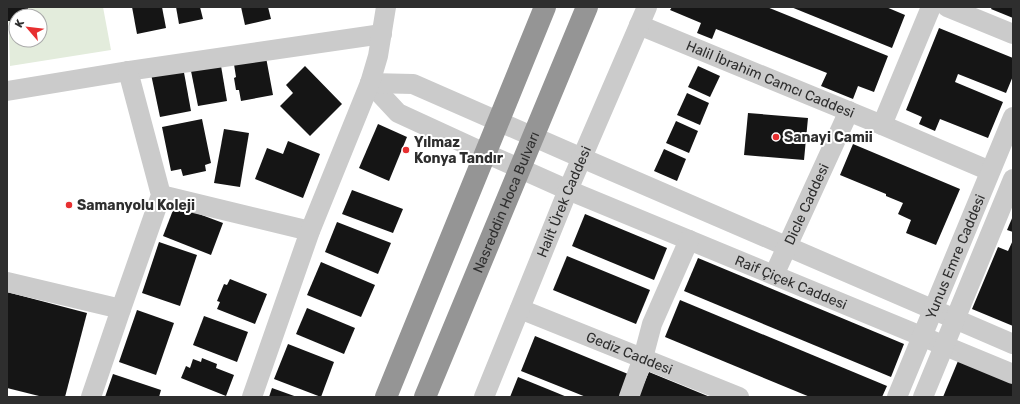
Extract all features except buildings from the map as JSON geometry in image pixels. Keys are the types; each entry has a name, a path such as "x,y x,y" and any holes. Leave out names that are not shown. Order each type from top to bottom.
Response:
{"highway":[{"path":"386,397 545,7"},
{"name":"Nasreddin Hoca Bulvarı","path":"425,397 587,7"}],"street":[{"path":"252,397 310,231 370,83 378,56 386,7"},
{"name":"Halit Ürek Caddesi","path":"484,397 568,190 647,7"},
{"path":"882,125 931,7"},
{"path":"947,7 1013,34"},
{"name":"Halil İbrahim Camcı Caddesi","path":"640,25 990,171"},
{"path":"7,92 128,71 382,34"},
{"path":"92,397 120,309 161,195 128,71"},
{"path":"370,83 413,84 1013,344"},
{"name":"Raif Çiçek Caddesi","path":"370,83 398,113 485,153 568,190 1013,374"},
{"name":"Dicle Caddesi","path":"774,276 849,111"},
{"name":"Yunus Emre Caddesi","path":"897,397 1013,117"},
{"name":"Yunus Emre Caddesi","path":"923,397 1013,179"},
{"path":"161,195 310,231"},
{"path":"628,397 643,358 652,324 689,240"},
{"path":"7,282 120,309"},
{"name":"Gediz Caddesi","path":"520,308 739,397"}],"green space":[{"path":"8,7 103,7 111,50 10,66 9,48 48,48 48,8"}],"place":[{"name":"Sanayi Camii","path":"776,137"},
{"name":"Yılmaz Konya Tandır","path":"406,150"},
{"name":"Samanyolu Koleji","path":"69,205"}]}
